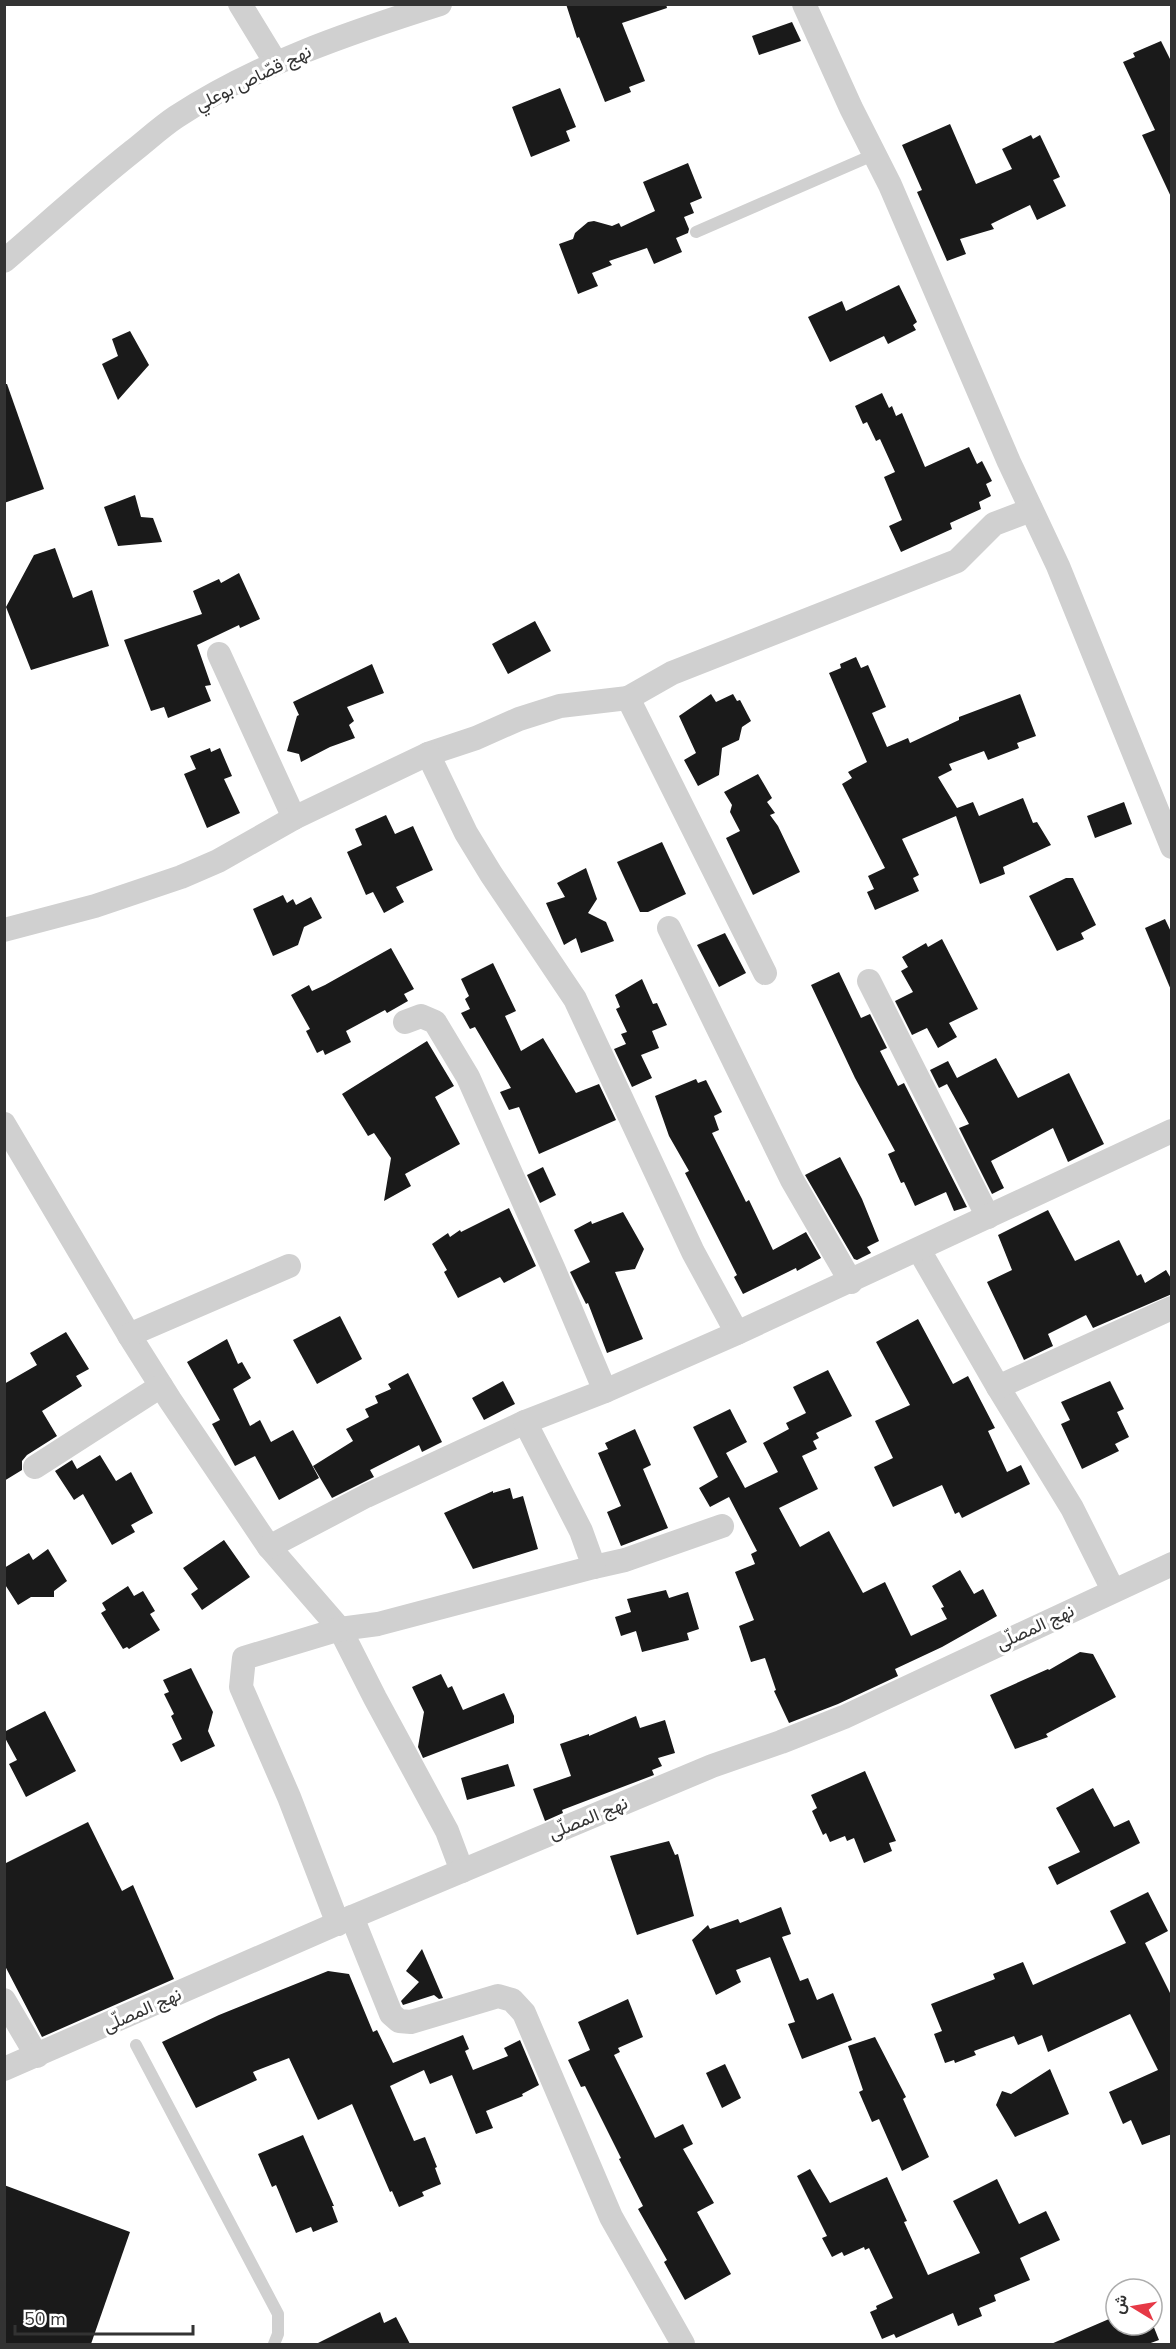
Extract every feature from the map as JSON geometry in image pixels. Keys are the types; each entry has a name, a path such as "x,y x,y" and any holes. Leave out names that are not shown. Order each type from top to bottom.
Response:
{"street":[{"path":"240,4 276,63"},
{"name":"نهج قصّاص بوعلي","path":"4,261 175,118 228,86 348,33 440,4"},
{"path":"804,4 873,155 895,195 1062,577 1172,847"},
{"path":"4,930 95,906 181,877 218,861 294,818 428,754 476,738 519,719 560,706 628,698 672,673 957,561 994,524 1031,510"},
{"path":"219,654 294,818"},
{"path":"628,698 765,973"},
{"path":"428,754 466,833 575,999 693,1252 737,1333"},
{"path":"669,928 792,1180 851,1281"},
{"path":"869,981 988,1217"},
{"path":"405,1022 421,1016 435,1022 468,1077 550,1259 606,1391"},
{"path":"4,1124 161,1386 269,1547 340,1629 447,1831 462,1871"},
{"path":"269,1547 366,1496 525,1422 606,1391 737,1333 1172,1131"},
{"path":"919,1250 998,1387 1072,1508 1113,1590"},
{"path":"129,1335 289,1266"},
{"path":"998,1387 1172,1308"},
{"path":"35,1467 161,1386"},
{"path":"525,1422 581,1530 594,1567"},
{"path":"683,2344 611,2217 524,2013 512,2001 498,1996 411,2022 399,2021 391,2014 345,1920 241,1687 244,1658 340,1629 378,1624 625,1560 722,1527"},
{"name":"نهج المصلّى","path":"4,2069 345,1920 712,1766 781,1742 844,1716 1172,1564"},
{"path":"4,2000 37,2056"}],"lane":[{"path":"696,232 873,155"},
{"path":"136,2045 278,2314 278,2334 274,2344"}],"building":[{"path":"566,4 666,4 667,8 622,23 645,81 629,87 631,92 605,102 579,37 577,38"},
{"path":"792,22 801,41 759,55 752,36"},
{"path":"1161,41 1172,63 1172,199 1142,135 1155,130 1123,62 1135,57 1133,53"},
{"path":"560,88 576,127 566,131 570,141 531,157 512,107"},
{"path":"950,124 976,184 1012,169 1002,149 1031,135 1033,139 1040,135 1060,177 1053,180 1066,206 1037,220 1030,205 991,224 994,229 960,239 966,254 947,261 917,192 922,190 902,145"},
{"path":"688,163 702,198 690,203 694,213 684,217 689,229 688,233 676,238 682,252 654,264 647,248 609,261 612,265 592,273 598,286 578,294 559,244 573,239 575,233 588,222 594,221 612,226 619,223 621,227 655,211 643,182"},
{"path":"899,285 917,322 913,325 916,330 888,344 884,336 830,362 808,317 842,301 846,311"},
{"path":"130,331 149,365 118,400 102,364 118,356 112,339"},
{"path":"4,384 7,384 44,489 4,503"},
{"path":"882,393 889,408 892,406 896,416 902,413 925,467 969,447 977,464 982,461 992,481 986,484 991,496 979,502 981,509 950,523 952,529 901,552 889,526 902,520 884,477 895,472 880,439 876,441 867,422 863,424 855,406"},
{"path":"135,495 141,517 153,518 162,542 118,546 104,507"},
{"path":"55,548 73,598 92,590 109,646 31,670 6,607 34,555"},
{"path":"239,573 260,619 240,628 239,625 197,645 211,685 205,686 211,701 168,718 164,707 151,711 124,640 202,614 193,591 219,579 221,583"},
{"path":"535,621 551,651 508,674 492,644"},
{"path":"856,657 861,668 868,665 886,707 872,713 887,747 908,738 910,743 959,720 959,717 1020,694 1036,736 1017,743 1019,748 988,760 984,751 949,764 952,770 938,777 957,808 973,802 979,816 1023,798 1033,823 1037,822 1051,845 1003,867 1005,874 980,884 956,816 902,839 919,875 913,878 919,891 875,910 867,892 874,889 868,876 885,868 842,784 852,778 848,772 867,762 829,673 841,668 840,664"},
{"path":"372,664 384,693 347,707 354,721 349,725 355,738 330,747 301,762 299,754 287,751 299,715 293,702"},
{"path":"711,694 716,702 733,694 737,701 740,700 751,721 742,727 739,740 722,748 719,775 698,786 684,760 696,753 679,716"},
{"path":"210,748 211,752 220,748 232,776 224,779 240,813 207,828 184,774 196,769 190,756"},
{"path":"758,774 772,798 767,802 775,813 770,815 778,826 800,872 753,895 726,838 740,831 730,812 732,805 724,792"},
{"path":"1124,802 1132,824 1095,838 1087,816"},
{"path":"386,815 395,834 413,826 433,870 396,887 404,902 384,913 373,892 366,895 347,852 362,845 355,829"},
{"path":"662,842 686,894 648,912 640,912 617,862"},
{"path":"586,868 597,899 588,913 606,922 614,941 581,953 576,938 564,945 546,903 565,897 557,883"},
{"path":"1066,878 1073,878 1096,925 1081,933 1084,939 1057,951 1029,896"},
{"path":"283,895 287,903 293,899 296,905 311,897 322,918 304,927 298,945 273,956 253,909"},
{"path":"1165,919 1172,934 1171,990 1145,928"},
{"path":"725,933 746,973 719,987 697,945"},
{"path":"942,939 978,1009 949,1023 957,1037 938,1048 927,1028 912,1035 895,1001 913,992 901,971 908,967 902,957 926,943 928,947"},
{"path":"391,948 414,989 404,994 408,1001 387,1013 385,1010 346,1031 351,1042 325,1055 323,1050 317,1053 306,1031 310,1029 291,995 309,985 312,991 325,985"},
{"path":"493,963 516,1011 505,1016 521,1051 543,1038 576,1093 599,1084 616,1120 539,1154 519,1107 509,1110 500,1092 511,1088 475,1027 470,1029 461,1013 470,1009 465,999 469,996 461,979"},
{"path":"839,972 861,1018 870,1014 887,1048 880,1051 898,1086 904,1083 967,1207 954,1211 946,1192 915,1206 904,1182 901,1183 888,1154 895,1151 855,1078 811,985"},
{"path":"642,979 653,1004 657,1003 667,1025 652,1031 659,1048 641,1055 652,1078 632,1087 614,1049 626,1044 621,1034 627,1032 616,1009 620,1007 615,995"},
{"path":"427,1041 454,1086 435,1097 460,1144 405,1174 411,1186 384,1201 391,1158 374,1133 368,1136 342,1094"},
{"path":"996,1058 1018,1098 1069,1073 1104,1144 1068,1162 1053,1128 991,1161 1004,1188 992,1194 959,1128 969,1124 947,1084 939,1088 930,1070 948,1061 957,1078"},
{"path":"696,1079 698,1083 706,1080 722,1112 714,1116 719,1130 712,1133 746,1202 749,1200 773,1250 806,1232 821,1258 743,1294 734,1277 737,1275 685,1173 689,1171 669,1136 655,1096"},
{"path":"840,1157 862,1199 879,1241 867,1247 871,1253 857,1260 854,1259 805,1175"},
{"path":"543,1167 556,1195 540,1203 527,1175"},
{"path":"509,1208 536,1266 504,1283 500,1277 458,1298 444,1272 447,1270 432,1244 448,1233 450,1237 460,1230 461,1232"},
{"path":"1048,1210 1075,1261 1119,1240 1137,1276 1141,1274 1145,1283 1166,1270 1172,1280 1172,1294 1093,1328 1086,1315 1048,1334 1053,1346 1024,1360 987,1282 1012,1270 998,1235"},
{"path":"623,1212 644,1249 635,1269 615,1272 643,1339 607,1353 588,1303 586,1304 570,1272 590,1262 574,1230 591,1221 592,1224"},
{"path":"340,1316 362,1359 317,1384 293,1340"},
{"path":"918,1319 953,1384 968,1376 995,1428 988,1431 1007,1472 1021,1465 1030,1484 962,1518 959,1512 955,1514 942,1485 893,1507 874,1467 893,1458 875,1421 910,1405 876,1342"},
{"path":"66,1332 89,1369 76,1376 82,1386 42,1411 57,1436 27,1455 22,1461 22,1470 4,1481 4,1384 37,1365 30,1353"},
{"path":"227,1339 238,1364 242,1362 251,1378 233,1389 250,1426 260,1420 271,1442 293,1430 319,1478 279,1500 255,1456 235,1466 212,1424 220,1420 187,1362"},
{"path":"828,1370 852,1416 816,1433 819,1438 813,1441 817,1449 802,1456 818,1489 779,1508 800,1547 829,1531 863,1593 885,1582 911,1636 947,1619 941,1608 944,1607 932,1586 960,1570 974,1594 983,1589 997,1616 942,1647 895,1669 898,1676 838,1704 789,1723 774,1691 776,1690 765,1658 751,1662 739,1626 754,1620 735,1572 755,1564 751,1554 757,1551 729,1497 710,1507 699,1488 718,1477 693,1427 730,1409 747,1442 726,1453 745,1488 778,1472 763,1443 789,1429 786,1423 806,1413 793,1387"},
{"path":"408,1373 442,1442 422,1452 419,1445 370,1470 374,1477 332,1498 313,1466 353,1441 346,1429 369,1417 365,1409 378,1403 375,1396 391,1389 388,1384"},
{"path":"503,1381 515,1404 484,1420 472,1398"},
{"path":"1110,1381 1124,1409 1117,1412 1129,1437 1115,1444 1119,1451 1082,1469 1061,1424 1070,1420 1061,1402"},
{"path":"635,1429 651,1465 643,1469 668,1528 621,1546 607,1512 621,1506 598,1453 608,1449 605,1443"},
{"path":"100,1455 116,1481 131,1472 153,1513 131,1525 135,1532 112,1545 83,1494 74,1500 55,1471 72,1460 77,1469"},
{"path":"510,1488 513,1499 523,1496 538,1549 473,1569 444,1513 493,1491 493,1493"},
{"path":"224,1540 250,1577 202,1610 191,1594 198,1589 183,1568"},
{"path":"48,1549 67,1581 54,1591 54,1597 31,1597 18,1605 4,1583 4,1568 29,1553 33,1560"},
{"path":"128,1586 134,1596 143,1591 155,1611 150,1614 160,1630 129,1649 127,1647 123,1649 101,1613 106,1610 102,1603"},
{"path":"666,1590 669,1598 688,1592 699,1629 687,1633 689,1640 642,1652 636,1631 621,1636 615,1617 631,1612 627,1599"},
{"path":"1080,1652 1093,1654 1116,1697 1046,1734 1048,1737 1015,1749 990,1695 1049,1670"},
{"path":"191,1668 213,1712 208,1731 215,1746 181,1762 172,1744 182,1739 171,1716 174,1714 164,1694 169,1692 163,1680"},
{"path":"441,1674 448,1688 452,1686 463,1710 504,1693 514,1716 514,1723 423,1758 418,1747 424,1712 412,1687"},
{"path":"45,1711 76,1771 26,1797 9,1764 17,1760 4,1732"},
{"path":"636,1716 640,1728 665,1720 675,1753 658,1758 662,1766 652,1770 654,1775 562,1810 563,1813 545,1821 533,1789 571,1776 560,1744 589,1734 589,1736"},
{"path":"508,1764 515,1786 467,1800 461,1778"},
{"path":"865,1771 896,1841 889,1843 892,1851 864,1863 854,1838 847,1841 845,1836 830,1842 826,1833 823,1835 812,1811 817,1808 811,1795"},
{"path":"1093,1788 1114,1827 1129,1820 1140,1843 1057,1885 1048,1867 1080,1852 1056,1808"},
{"path":"88,1822 122,1891 133,1885 174,1979 42,2037 4,1964 4,1864"},
{"path":"669,1841 675,1855 678,1854 694,1916 637,1935 610,1856"},
{"path":"1148,1892 1168,1931 1145,1943 1172,1997 1172,2134 1142,2145 1131,2120 1123,2124 1109,2092 1158,2070 1130,2014 1048,2052 1042,2035 1018,2045 1014,2036 974,2051 976,2055 955,2063 954,2060 945,2063 934,2034 942,2031 931,2004 995,1979 993,1974 1023,1962 1033,1985 1126,1943 1110,1911"},
{"path":"781,1907 791,1934 782,1937 800,1981 808,1978 817,2000 833,1993 852,2040 802,2059 788,2024 795,2022 770,1957 736,1970 741,1982 716,1995 692,1940 708,1925 710,1929 738,1919 740,1923"},
{"path":"422,1949 443,1998 439,1999 434,1995 403,2005 401,2001 419,1982 406,1971"},
{"path":"328,1971 349,1974 373,2032 377,2030 393,2063 463,2035 469,2049 465,2051 473,2070 508,2056 504,2048 520,2040 539,2085 522,2094 523,2096 486,2111 493,2128 476,2134 452,2075 430,2084 424,2070 390,2086 414,2141 425,2137 441,2184 422,2192 424,2196 399,2207 392,2191 390,2192 352,2104 318,2120 289,2058 253,2072 257,2080 196,2108 162,2042 219,2015"},
{"path":"628,1999 643,2037 618,2048 620,2052 614,2055 655,2138 683,2124 693,2144 683,2149 714,2203 697,2212 731,2274 685,2300 664,2262 667,2260 638,2209 643,2206 619,2159 621,2158 585,2086 581,2087 568,2060 590,2050 578,2022"},
{"path":"875,2037 906,2097 903,2099 929,2157 902,2171 879,2119 872,2122 859,2092 863,2090 848,2046"},
{"path":"725,2064 741,2098 722,2108 706,2073"},
{"path":"1050,2069 1069,2114 1015,2137 996,2105 1002,2091 1011,2094"},
{"path":"303,2135 334,2206 332,2206 338,2222 313,2232 311,2227 296,2233 276,2185 272,2187 258,2154"},
{"path":"810,2169 830,2203 887,2177 928,2275 980,2253 953,2201 997,2179 1019,2224 1046,2211 1060,2240 1020,2258 1030,2280 994,2295 996,2301 979,2308 982,2316 958,2326 953,2313 896,2338 894,2334 882,2339 870,2312 877,2309 876,2306 893,2298 869,2248 865,2250 864,2247 844,2256 842,2252 832,2257 822,2238 827,2236 797,2176"},
{"path":"4,2185 130,2232 91,2344 4,2344"},
{"path":"380,2312 384,2323 396,2317 410,2344 316,2344"},
{"path":"1104,2321 1104,2337 1158,2337 1159,2340 1148,2344 1051,2344"}]}
